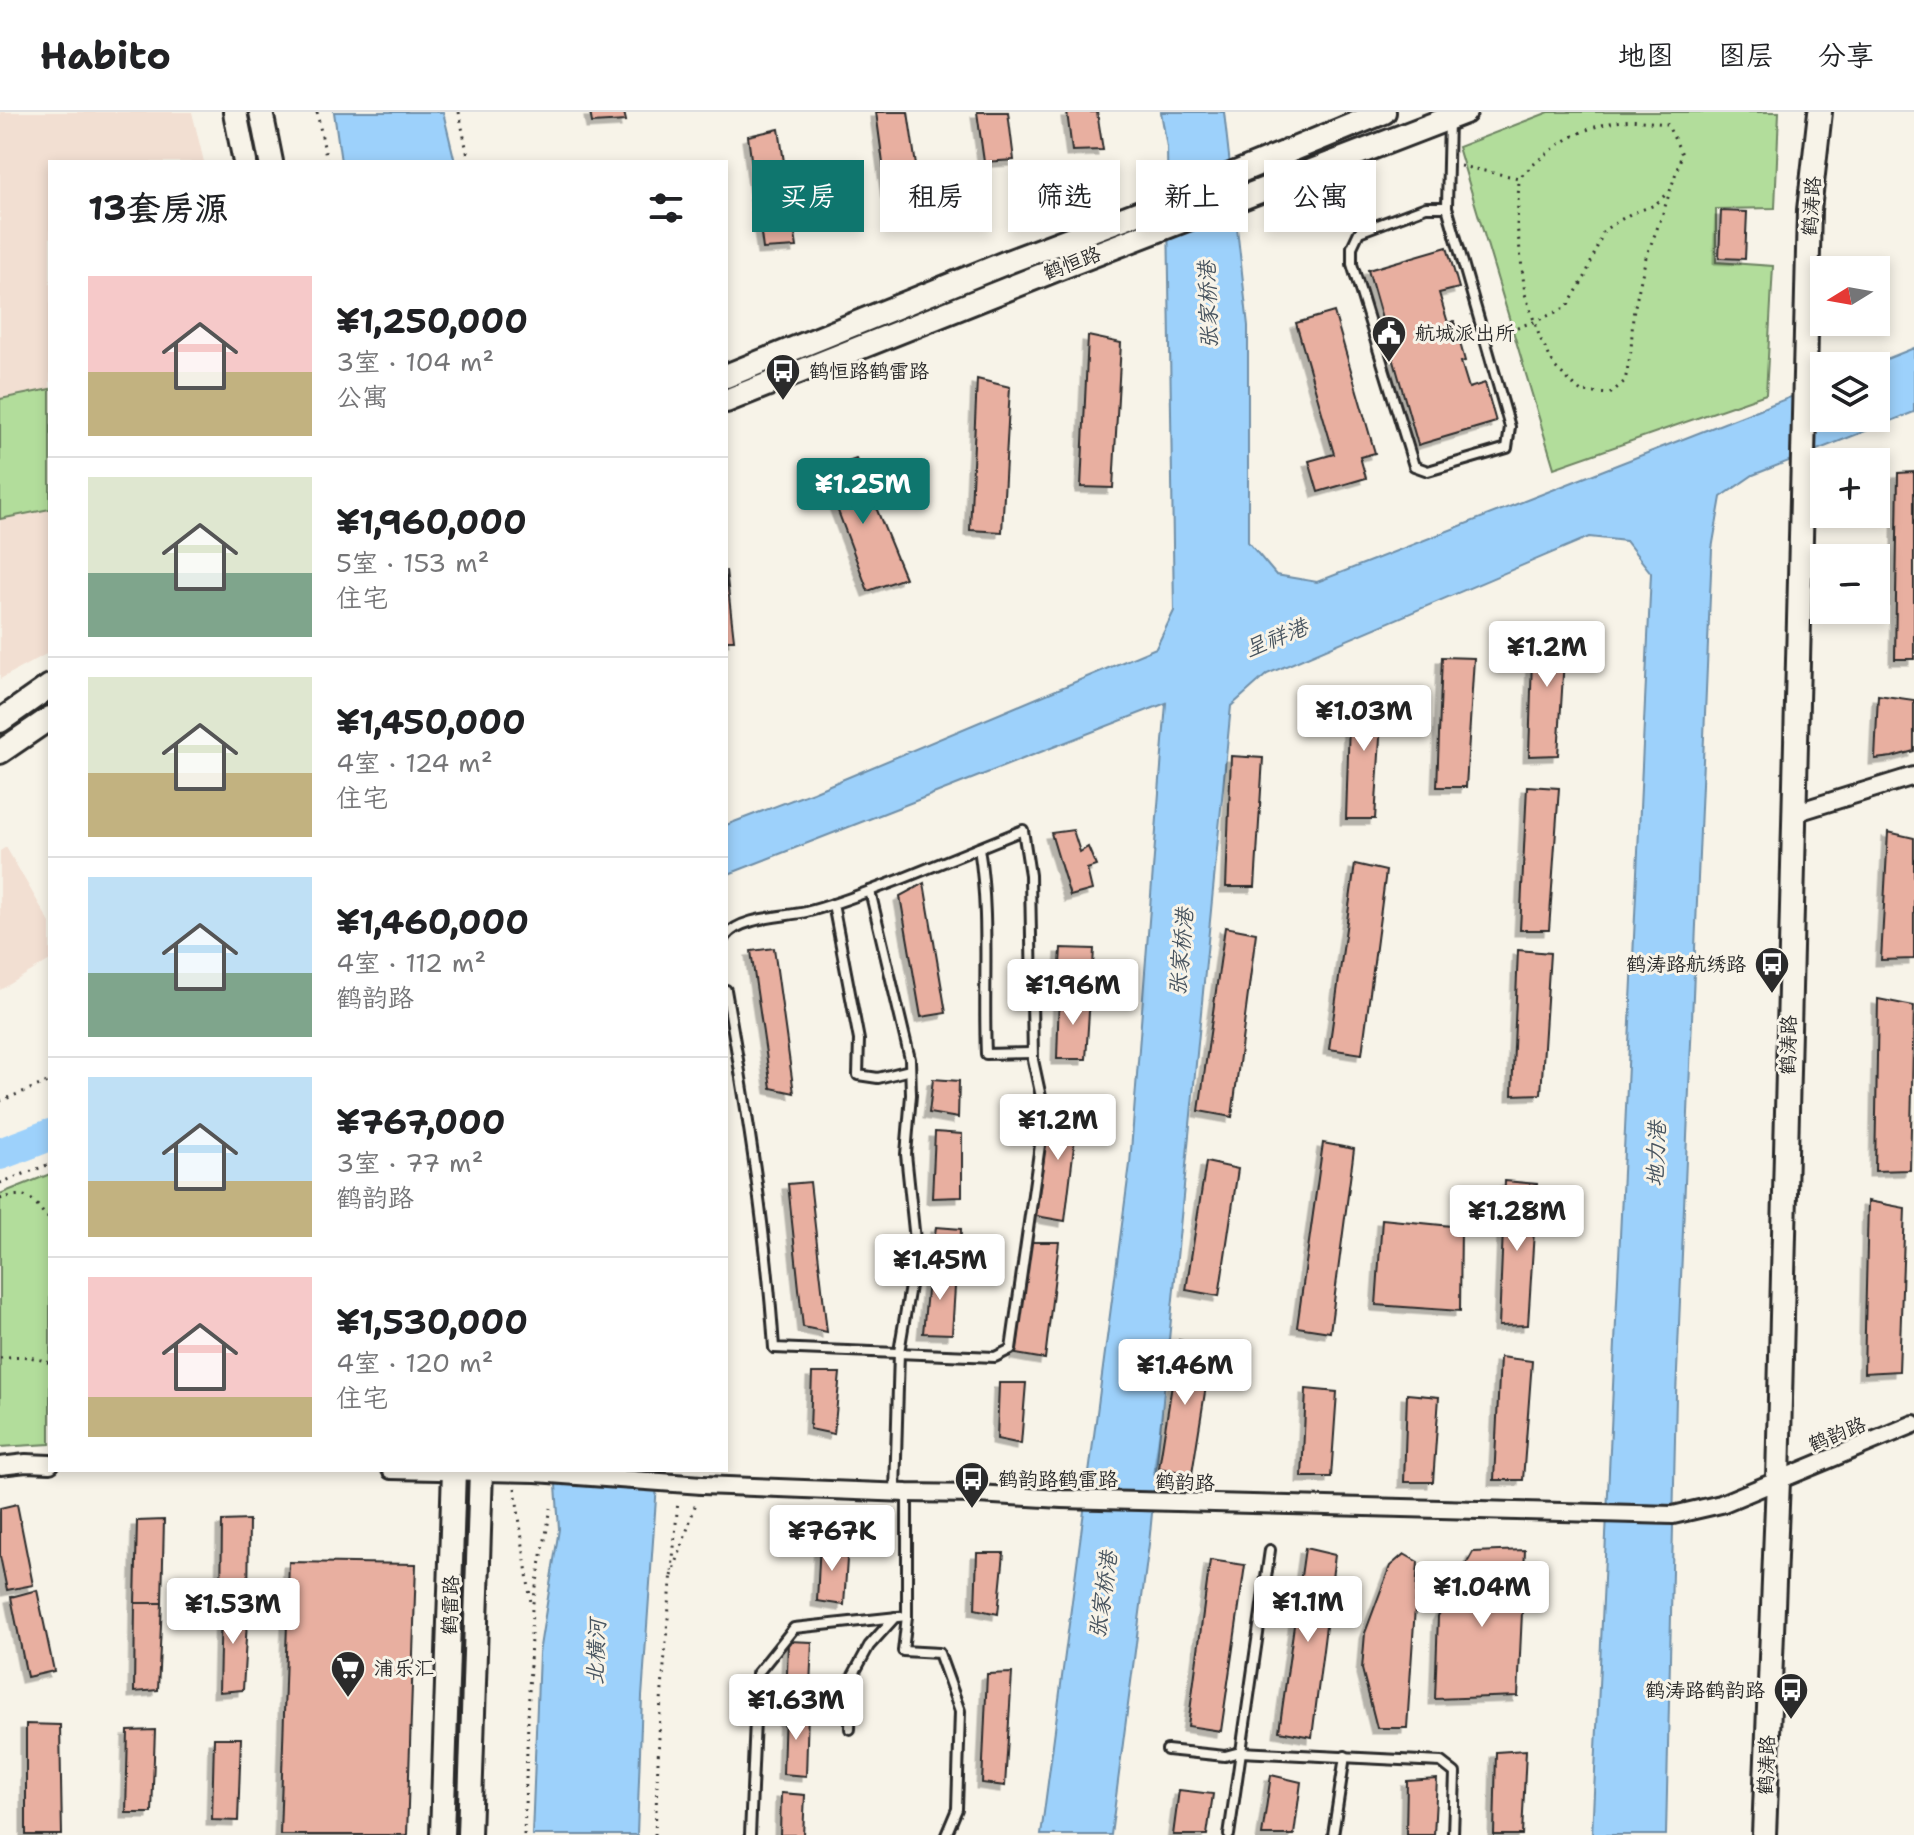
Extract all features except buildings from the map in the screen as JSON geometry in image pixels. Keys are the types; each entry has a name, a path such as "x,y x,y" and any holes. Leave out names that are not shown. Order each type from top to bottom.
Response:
{"street":[{"path":"235,112 245,160"},
{"path":"261,112 271,160"},
{"name":"鹤恒路","path":"728,375 1384,112"},
{"name":"鹤涛路","path":"1764,1835 1778,1480 1809,210 1820,112"},
{"name":"鹤恒路","path":"728,400 1248,196 1425,119 1457,115"},
{"path":"0,721 48,687"},
{"path":"0,752 48,719"},
{"path":"1794,813 1914,776"},
{"name":"鹤韵路","path":"513,1472 702,1485 1062,1499 1673,1515 1721,1504 1914,1424"},
{"path":"0,1466 48,1464"},
{"name":"鹤雷路","path":"442,1835 454,1472"},
{"path":"469,1835 481,1472"}],"lane":[{"path":"1447,207 1426,207 1359,232 1352,247 1352,264 1414,466 1428,471 1507,448 1510,427 1447,207 1448,164 1457,115"},
{"path":"728,933 731,928 761,919 789,916 833,904 1023,830 1030,875 1032,1053 1041,1097 1040,1145 1011,1349 995,1357 774,1348 757,1175 728,1002"},
{"path":"979,848 984,879 986,1054 1032,1053"},
{"path":"870,891 910,1059 911,1095 906,1154 916,1250 899,1352 907,1616 903,1651 939,1653 960,1711 957,1809 946,1835"},
{"path":"833,904 859,1040 858,1075 878,1078 910,1070"},
{"path":"1229,1835 1270,1550"},
{"path":"850,1729 851,1679 869,1646 895,1616"},
{"path":"750,1835 757,1674 794,1628 907,1616"},
{"path":"1167,1750 1225,1756 1240,1752 1441,1762 1455,1773 1453,1835"},
{"path":"1333,1835 1345,1756"}],"path":[{"path":"317,112 327,160"},
{"path":"459,112 469,160"},
{"path":"1624,120 1667,124 1682,154 1646,257 1633,315 1625,381 1610,394 1581,392 1555,367 1540,338 1525,294 1517,225 1519,178 1543,155 1577,132 1624,120"},
{"path":"1448,164 1519,178"},
{"path":"1484,337 1534,322 1567,307 1585,277 1604,230 1630,214 1655,205 1669,192"},
{"path":"0,1101 48,1082"},
{"path":"0,1183 48,1165"},
{"path":"0,1199 22,1194 35,1201 48,1218"},
{"path":"0,1358 33,1356 48,1362"},
{"path":"513,1472 532,1608"},
{"path":"670,1583 702,1485"},
{"path":"655,1835 660,1713 677,1501"},
{"path":"524,1835 532,1608 551,1508"}],"shaded area":[{"path":"0,112 192,112 204,160 48,160 48,653 0,679"},
{"path":"6,847 48,920 48,961 0,990 0,851"}],"green space":[{"path":"1549,112 1779,112 1775,208 1716,209 1716,262 1773,266 1766,394 1554,468 1458,147"},
{"path":"48,389 48,509 0,519 0,399"},
{"path":"48,1175 48,1444 0,1447 0,1194"}],"water":[{"path":"334,112 443,112 455,160 341,160"},
{"path":"1161,112 1224,112 1229,160 1167,160"},
{"path":"1168,232 1237,232 1248,326 1248,542 1276,575 1317,582 1810,389 1810,432 1863,432 1822,448 1810,448 1810,453 1753,475 1721,497 1712,549 1676,1395 1666,1835 1592,1835 1651,573 1626,541 1589,537 1267,674 1231,706 1149,1544 1111,1835 1041,1835 1130,1164 1166,703 728,874 728,824 813,792 1156,648 1174,611"},
{"path":"1914,348 1914,412 1890,421 1890,358"},
{"name":"北横河","path":"555,1472 658,1472 642,1697 637,1835 532,1835 539,1653 559,1529"}],"waterway":[{"name":"呈祥港","path":"0,1154 48,1136"}],"place":[{"name":"航城派出所","path":"1389,364"},
{"name":"鹤恒路鹤雷路","path":"783,402"},
{"name":"鹤涛路航绣路","path":"1772,995"},
{"name":"鹤韵路鹤雷路","path":"972,1510"},
{"name":"浦乐汇","path":"348,1699"},
{"name":"鹤涛路鹤韵路","path":"1791,1721"}],"water label":[{"name":"张家桥港","path":"1208,305"},
{"name":"张家桥港","path":"1181,952"},
{"name":"地力港","path":"1656,1154"},
{"name":"张家桥港","path":"1103,1595"}]}
